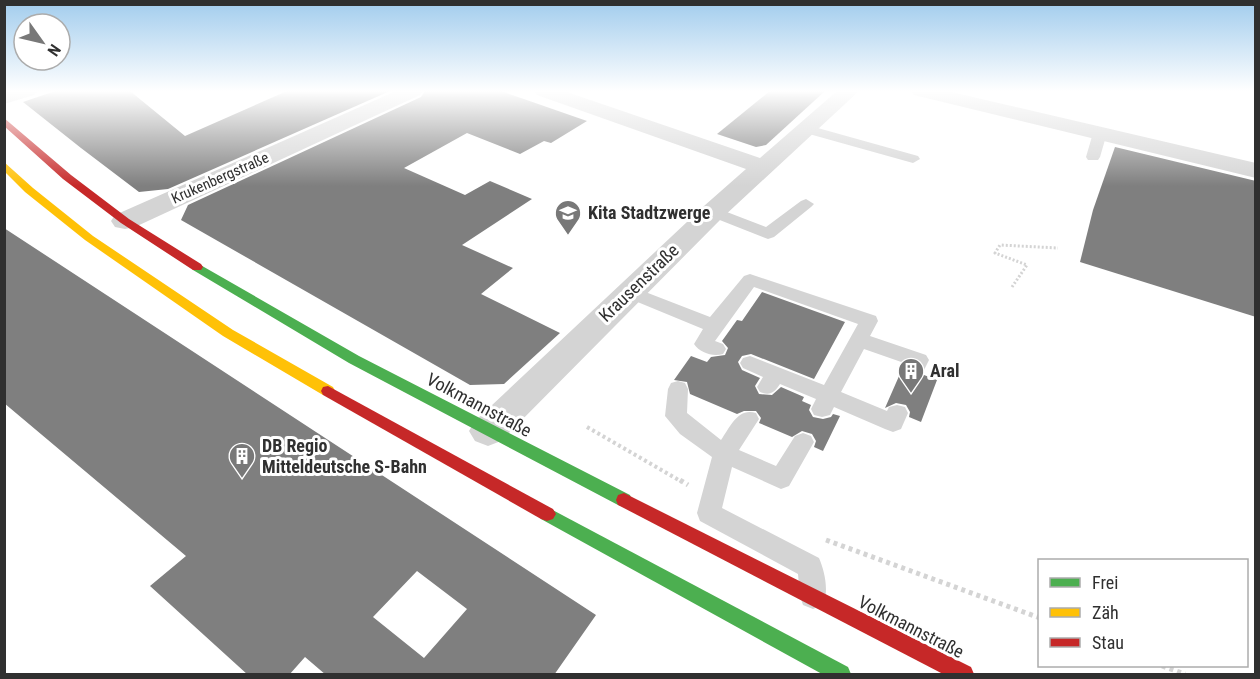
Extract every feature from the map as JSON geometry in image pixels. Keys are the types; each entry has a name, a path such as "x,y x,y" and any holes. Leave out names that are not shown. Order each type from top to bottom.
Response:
{"main road":[{"name":"Volkmannstraße","path":"6,123 67,177 125,221 274,316 488,431 964,675"},
{"path":"4,165 29,190 89,238 228,333 454,464 841,675"}],"street":[{"name":"Krukenbergstraße","path":"125,221 343,123"},
{"path":"635,123 763,167"},
{"name":"Krausenstraße","path":"488,431 629,292 814,123"},
{"path":"1057,123 1256,171"}],"lane":[{"path":"807,129 913,159"},
{"path":"1093,157 1101,133"},
{"path":"714,212 768,234 806,204"},
{"path":"707,351 714,327 750,280 869,321 825,402"},
{"path":"629,292 714,327"},
{"path":"860,340 919,360 914,371"},
{"path":"750,363 772,381 825,402 893,423 897,413"},
{"path":"678,389 676,416 693,435 724,453 781,479 802,442"},
{"path":"748,419 724,453 709,513 810,567 813,596"}],"path":[{"path":"1012,287 1027,265 995,253 1000,245 1058,248"},
{"path":"587,427 713,500"},
{"path":"820,538 1038,617"},
{"path":"1165,667 1185,675"}],"building":[{"path":"49,123 169,123 185,136 215,123 318,123 168,189 139,192"},
{"path":"366,123 584,123 551,143 544,141 520,154 467,133 404,168 465,195 490,181 532,199 462,245 513,268 481,294 560,333 504,384 470,385 181,220 188,205"},
{"path":"731,123 790,123 766,145 756,147 717,134"},
{"path":"1115,147 1256,181 1256,317 1080,262 1093,210"},
{"name":"DB Regio Mitteldeutsche S-Bahn","path":"4,228 596,615 554,675 326,675 305,657 289,675 248,675 150,586 186,556 4,403","holes":["417,571 467,609 424,658 373,617"]},
{"path":"762,292 845,322 814,379 751,354 742,356 738,362 742,370 760,378 755,386 759,394 772,395 781,387 804,397 802,401 811,405 809,410 813,417 823,419 833,414 840,416 823,451 814,447 816,441 812,434 802,431 792,437 759,423 761,418 756,411 744,411 737,414 690,394 687,382 674,380 691,356 707,362 711,357 725,355 728,348 722,341 737,320 742,321"},
{"name":"Aral","path":"903,367 902,372 906,378 915,380 924,375 937,380 921,422 909,417 910,412 906,405 896,403 885,408"}],"traffic: fast":[{"path":"197,267 354,360 624,500"},
{"path":"547,514 841,674"}],"traffic: slow":[{"path":"4,165 29,190 89,238 228,333 328,391"}],"traffic: jam":[{"path":"6,123 67,177 125,221 197,267"},
{"path":"328,391 547,514"},
{"path":"624,500 813,596 911,649 964,674"}],"place":[{"name":"Kita Stadtzwerge","path":"568,236"},
{"name":"Aral","path":"911,394"},
{"name":"DB Regio Mitteldeutsche S-Bahn","path":"242,479"}]}
